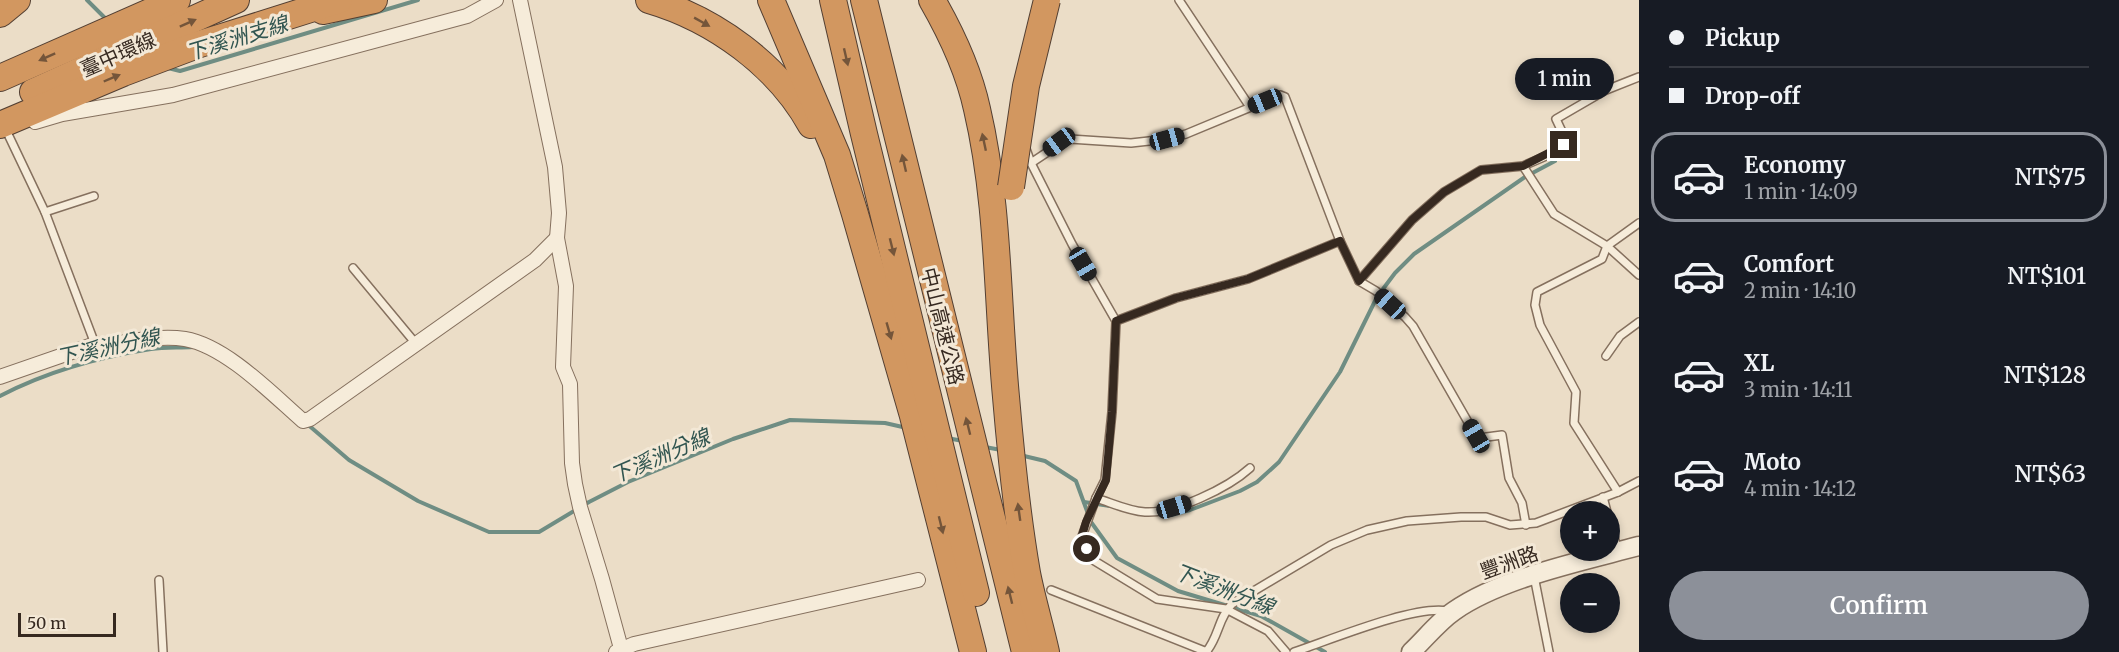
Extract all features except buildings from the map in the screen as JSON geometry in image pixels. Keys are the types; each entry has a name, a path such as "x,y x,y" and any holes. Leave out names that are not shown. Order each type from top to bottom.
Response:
{"highway":[{"path":"0,14 17,0"},
{"name":"臺中環線","path":"0,78 177,0"},
{"name":"臺中環線","path":"2,123 236,0"},
{"path":"2,123 200,44 339,0"},
{"path":"270,23 374,0"},
{"path":"649,0 675,8 703,22 740,45 774,76 801,106 855,214"},
{"path":"771,0 837,155 921,409"},
{"name":"中山高速公路","path":"833,0 921,409 990,652"},
{"name":"中山高速公路","path":"864,0 1024,652"},
{"path":"933,0 960,58 977,106 986,152 1002,193"},
{"path":"1045,0 1002,193 1002,271 1006,399 1013,477 1027,574 1046,652"},
{"path":"937,468 974,652"}],"street":[{"path":"2,123 173,95 466,16 496,0"},
{"path":"520,0 555,167 559,213 557,238 566,286 563,367 570,384 572,463 575,484 620,651 634,644 918,580"},
{"path":"0,376 95,344 102,346 148,339 191,340 224,354 303,421 310,419 417,345 535,260 557,238"},
{"name":"豐洲路","path":"1620,551 1639,546"},
{"name":"豐洲路","path":"1410,652 1453,612 1482,595 1534,576 1586,561"}],"lane":[{"path":"1045,0 1028,65 1018,127 1031,163 1072,244 1116,321 1106,480 1096,498 1081,539 1093,560 1157,599 1226,609 1268,631 1286,652"},
{"path":"1179,0 1250,107"},
{"path":"1362,283 1412,220 1444,192 1481,170 1523,166 1564,145 1565,138 1556,119 1606,90 1639,77"},
{"path":"1031,163 1064,141 1071,139 1131,143 1167,139 1186,134 1281,95 1285,97 1340,241 1362,283 1376,291 1413,326 1476,436 1479,438 1502,435 1509,478 1522,503 1526,525"},
{"path":"2,123 45,212 95,344"},
{"path":"1523,166 1554,214 1607,246 1639,275"},
{"path":"45,212 94,196"},
{"path":"1618,492 1574,423 1576,392 1540,325 1535,305 1537,292 1602,259 1607,246 1639,223"},
{"path":"1116,321 1176,298 1248,279 1340,241"},
{"path":"352,268 417,345"},
{"path":"1606,356 1620,336 1639,322"},
{"path":"1096,498 1128,509 1146,512 1160,511 1188,503 1225,487 1250,468"},
{"path":"1052,590 1206,652 1213,644 1226,609 1232,604 1331,545 1373,528 1407,521 1461,517 1486,517 1510,525 1526,525 1547,520 1618,492 1639,481"},
{"path":"1604,497 1605,501"},
{"path":"1534,576 1549,652"},
{"path":"159,580 163,652"},
{"path":"1294,652 1402,616 1436,609 1453,612"}],"waterway":[{"name":"下溪洲支線","path":"87,0 107,20"},
{"name":"下溪洲支線","path":"168,68 180,71 418,0"},
{"path":"1159,514 1171,515 1190,510 1257,482 1279,462 1340,372 1377,297 1395,273 1414,254 1525,177 1555,161"},
{"name":"下溪洲分線","path":"0,396 54,373 92,361 151,349 193,347"},
{"name":"下溪洲分線","path":"306,423 349,460 418,501 489,532 539,532 628,482 733,439 790,420 885,423 907,428"},
{"name":"下溪洲分線","path":"947,438 963,441"},
{"name":"下溪洲分線","path":"985,447 1001,450"},
{"name":"下溪洲分線","path":"1020,455 1045,461 1076,481 1091,522 1117,558 1178,591 1261,616 1325,652"},
{"path":"1084,502 1110,506"}],"route":[{"path":"1087,549 1081,539 1096,498 1106,480 1116,321 1176,298 1248,279 1340,241 1359,281 1412,220 1444,192 1481,170 1523,166 1553,153 1564,145"}]}
